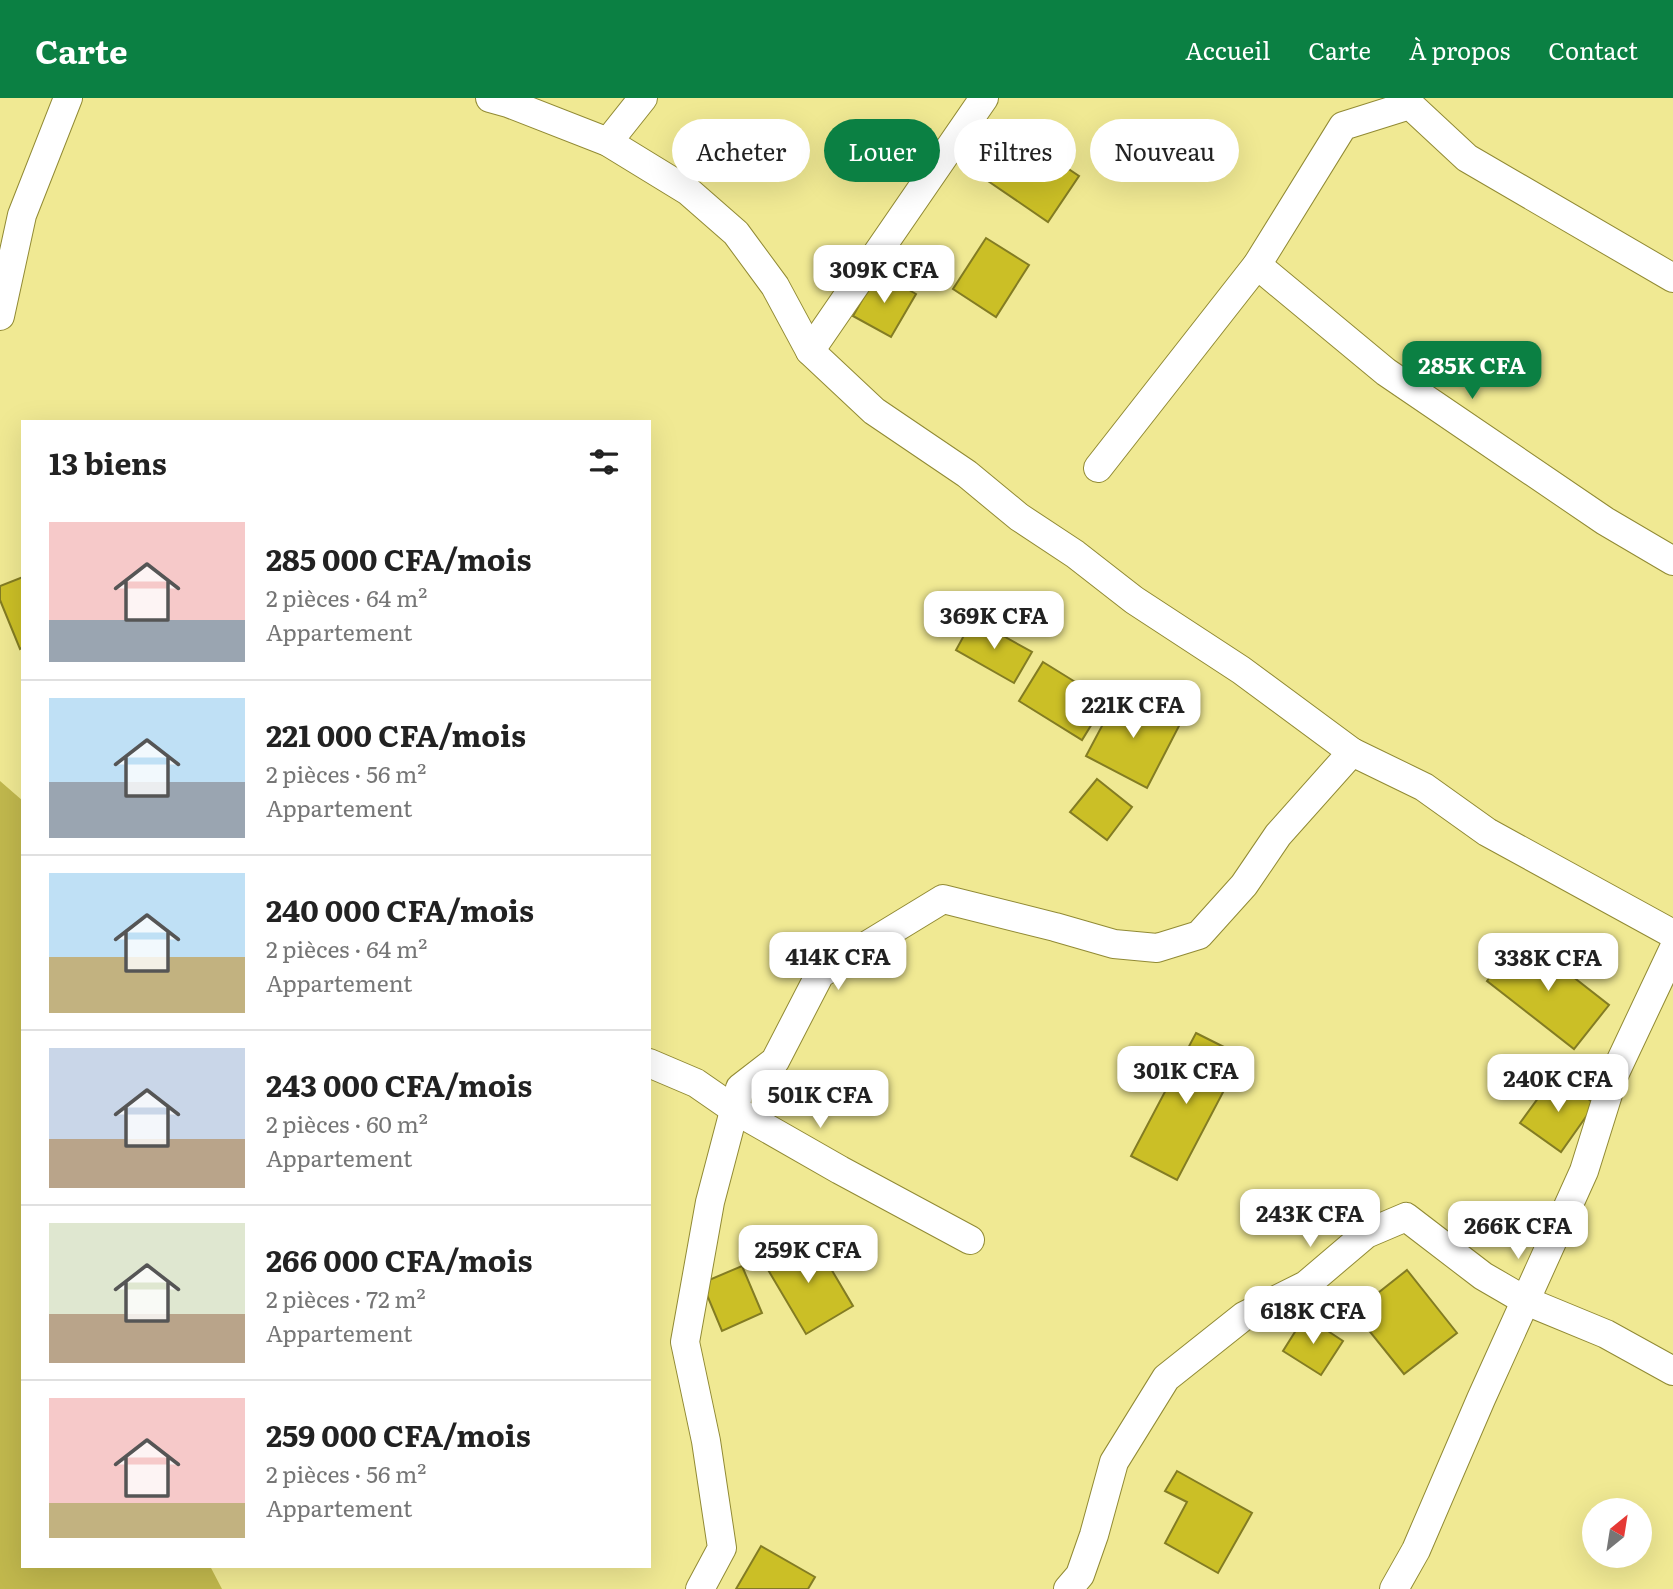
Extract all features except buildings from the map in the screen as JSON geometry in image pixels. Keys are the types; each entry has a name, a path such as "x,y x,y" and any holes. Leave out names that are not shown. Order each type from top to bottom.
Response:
{"street":[{"path":"0,316 22,215 68,98"},
{"path":"490,98 608,142 688,191 736,233 775,286 810,351 874,411 967,474 1019,517 1076,554 1134,600 1241,670 1352,752 1424,788 1487,832 1673,934"},
{"path":"608,142 643,98"},
{"path":"810,351 984,98"},
{"path":"1098,468 1257,265 1343,126 1410,105 1467,158 1673,278"},
{"path":"1257,265 1386,372 1605,521 1673,561"},
{"path":"700,1589 722,1548 706,1441 685,1342 710,1202 740,1088 775,1061 820,974 943,899 1043,923 1114,944 1157,948 1199,936 1244,885 1278,835 1352,752"},
{"path":"1394,1589 1416,1550 1584,1171 1615,1075 1673,950"},
{"path":"651,1064 696,1083 735,1110 970,1240"},
{"path":"1068,1589 1080,1575 1114,1462 1166,1378 1244,1316 1306,1284 1366,1234 1406,1217 1483,1276 1526,1301 1605,1334 1673,1371"}],"shaded area":[{"path":"0,781 21,799 21,1568 211,1568 222,1589 0,1589"}]}
